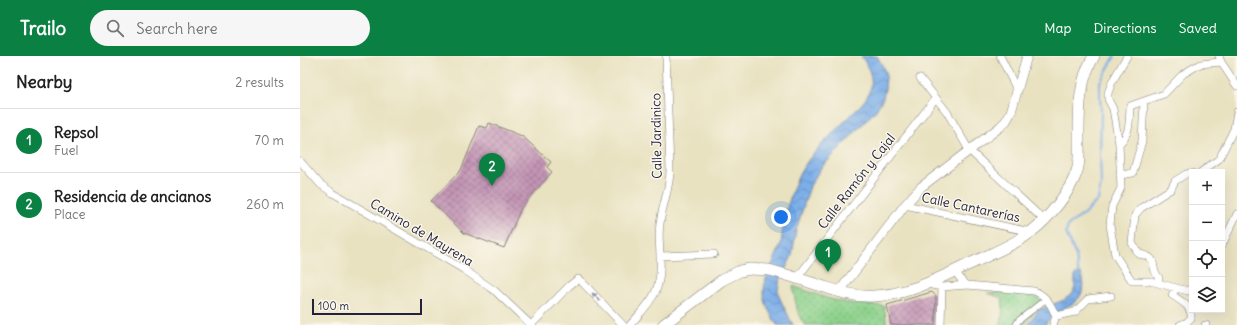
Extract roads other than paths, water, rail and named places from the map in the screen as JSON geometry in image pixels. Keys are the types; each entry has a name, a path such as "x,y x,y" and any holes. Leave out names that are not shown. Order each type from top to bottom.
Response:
{"main road":[{"path":"663,325 728,277 745,270 763,269 839,292 858,296 881,296 899,293 926,284 943,282 956,273 1010,245 1031,232 1044,220 1066,193 1078,168 1079,112 1082,86 1086,72 1094,56"}],"street":[{"name":"Calle Jardinico","path":"630,325 651,301 657,290 660,278 660,224 669,188 670,170 666,56"},
{"path":"1000,56 1017,90"},
{"path":"839,292 915,193 927,181 1000,128 1006,121 1011,112 1028,56"},
{"path":"1127,56 1112,82 1108,93 1108,99 1113,109 1119,144 1121,188 1112,206 1110,226 1115,255 1132,281 1150,281 1176,288 1189,289"},
{"path":"1119,144 1125,139 1129,128 1130,106 1164,94 1183,74 1200,64 1220,59 1235,83 1237,92"},
{"path":"920,78 935,99 947,112 969,150 1044,220"},
{"name":"Calle Ramón y Cajal","path":"793,277 935,99"},
{"path":"1120,175 1133,173 1142,141 1144,101"},
{"path":"1205,169 1219,158 1234,129 1237,112"},
{"name":"Camino de Mayrena","path":"300,161 320,184 463,269 495,291 531,325"},
{"path":"1158,283 1159,278 1155,274 1153,259 1139,254 1132,243 1135,215 1141,208 1171,189 1175,181 1189,174"},
{"name":"Calle Cantarerías","path":"905,205 1031,232"},
{"path":"1224,241 1237,214"},
{"path":"660,256 714,254"},
{"path":"956,273 967,285"},
{"path":"953,286 958,280 956,273"},
{"path":"531,325 569,286 578,279 623,325"},
{"path":"940,325 943,282 953,286 967,285 1034,291 1040,293 1051,305 1056,315 1053,325"},
{"path":"1176,288 1172,295 1186,305 1192,315 1187,322 1180,325"},
{"path":"1056,315 1075,312 1088,299 1111,296"},
{"path":"1016,325 1018,321 1046,299"}],"water":[{"path":"861,56 877,56 883,67 886,76 883,98 876,110 820,169 810,186 796,230 792,256 780,280 778,289 778,294 793,325 777,325 770,313 764,296 764,291 768,273 781,243 784,221 790,197 799,174 807,161 858,108 870,92 870,74"},
{"path":"1081,273 1083,290 1076,301 1056,313 1045,325 1028,325 1038,310 1064,300 1073,293 1075,287 1075,275"}],"waterway":[{"path":"1079,277 1076,256 1066,233 1068,225 1083,215 1098,200 1101,183 1100,82 1115,56"}],"place":[{"name":"Residencia de ancianos","path":"492,186"},
{"name":"Repsol","path":"828,272"}]}
